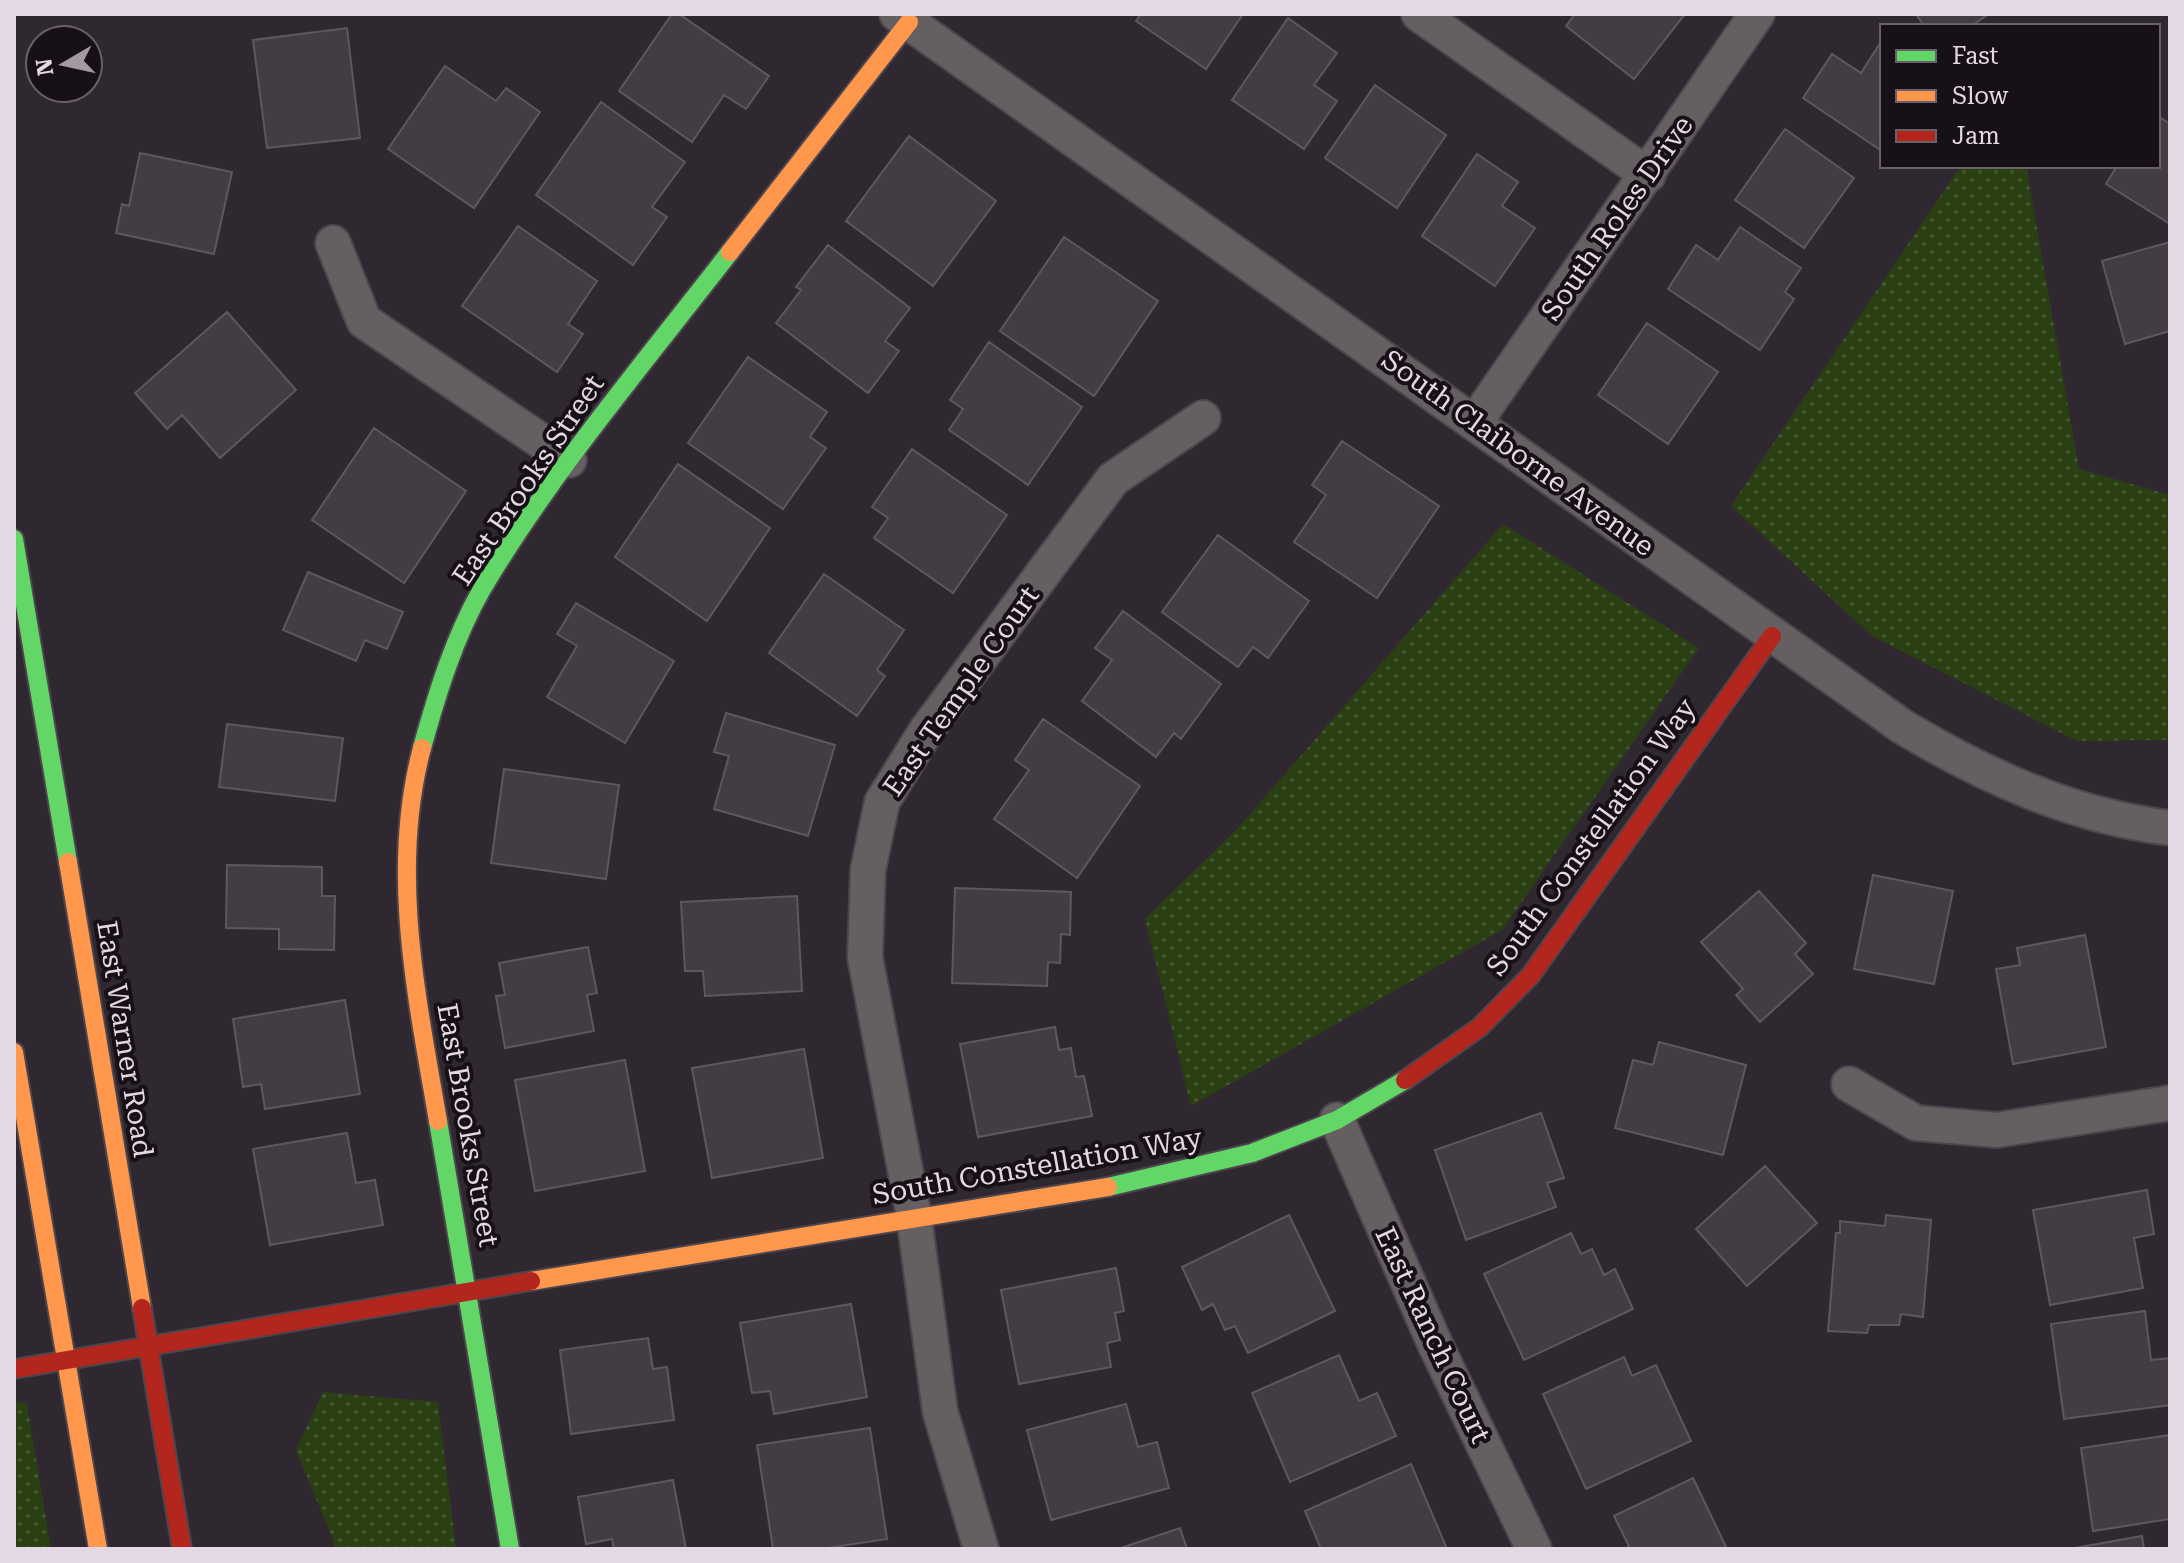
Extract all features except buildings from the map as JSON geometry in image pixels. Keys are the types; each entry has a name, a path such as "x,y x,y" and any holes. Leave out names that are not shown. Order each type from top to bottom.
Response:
{"street":[{"path":"1419,14 1648,175"},
{"name":"South Roles Drive","path":"1475,422 1757,14"},
{"name":"South Claiborne Avenue","path":"903,18 1903,727 2011,787 2085,812 2170,828"},
{"name":"East Brooks Street","path":"510,1549 414,979 405,874 414,778 439,686 481,591 569,460 903,18"},
{"path":"333,243 364,321 569,460"},
{"name":"East Temple Court","path":"981,1549 940,1411 914,1217 865,957 868,870 882,802 926,731 1113,479 1203,418"},
{"name":"East Warner Road","path":"14,539 182,1549"},
{"name":"South Constellation Way","path":"66,1361 1190,1171 1252,1153 1337,1120 1434,1062 1480,1027 1531,975 1772,636"},
{"path":"14,1052 98,1549"},
{"path":"1849,1084 1916,1123 1997,1130 2170,1103"},
{"name":"East Ranch Court","path":"1337,1120 1435,1344 1534,1549"},
{"path":"14,1369 66,1361"}],"green space":[{"path":"1960,168 2026,168 2079,469 2170,495 2170,740 2077,741 1872,636 1731,506"},
{"path":"1503,524 1699,648 1502,930 1191,1106 1145,919 1237,829"},
{"path":"323,1392 438,1402 456,1549 334,1549 334,1542 296,1450"},
{"path":"14,1401 27,1404 51,1549 14,1549"}],"traffic: fast":[{"path":"422,748 455,647 482,589 569,459 730,252"},
{"path":"14,539 68,862"},
{"path":"1108,1187 1252,1153 1337,1120 1405,1080"},
{"path":"438,1121 510,1549"}],"traffic: slow":[{"path":"730,252 909,22"},
{"path":"422,748 412,794 407,888 415,981 438,1121"},
{"path":"68,862 142,1308"},
{"path":"14,1052 98,1549"},
{"path":"531,1281 1108,1187"}],"traffic: jam":[{"path":"1405,1080 1480,1027 1531,975 1772,636"},
{"path":"14,1369 531,1281"},
{"path":"142,1308 182,1549"}]}
